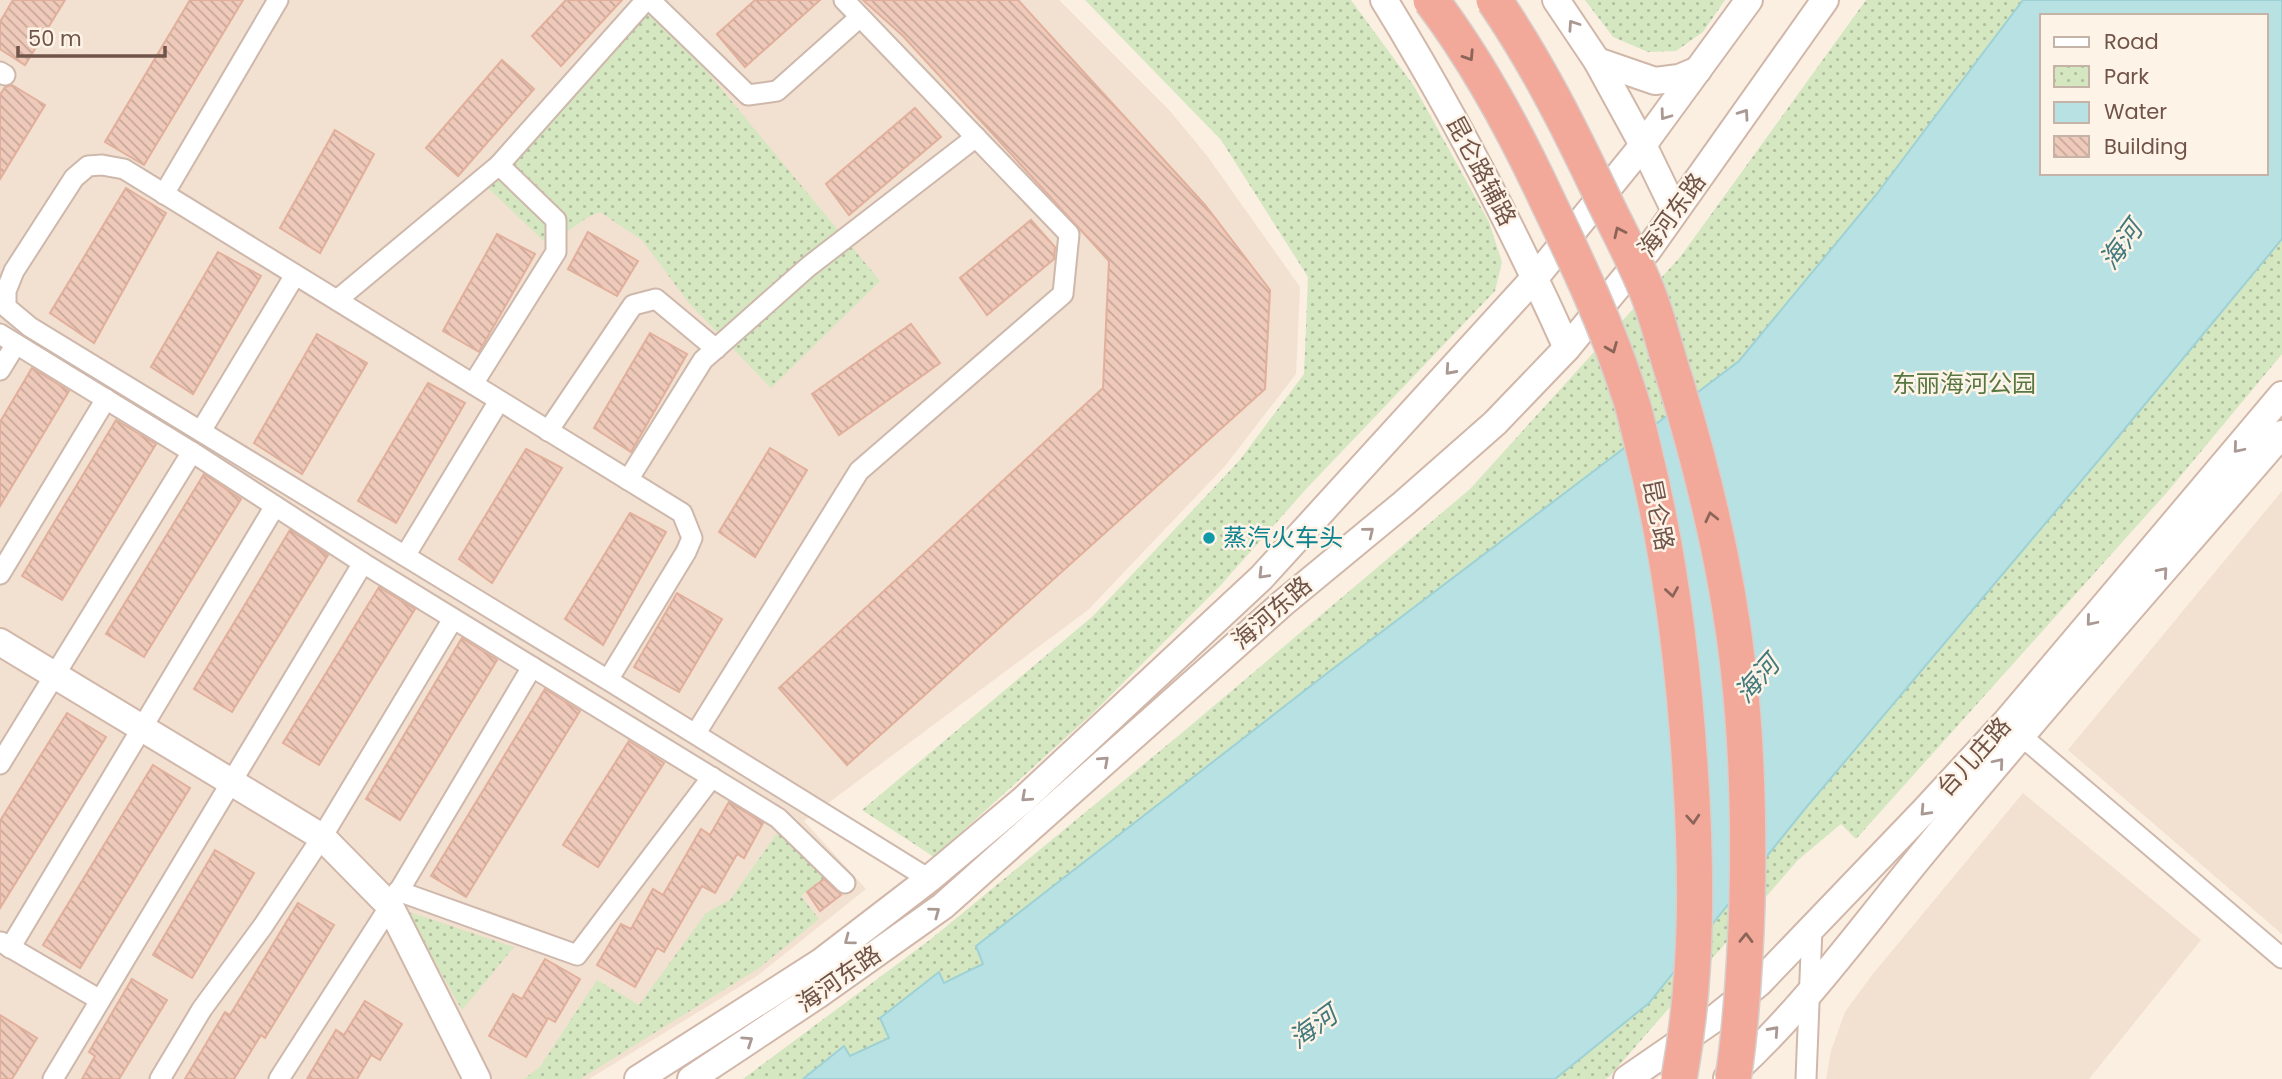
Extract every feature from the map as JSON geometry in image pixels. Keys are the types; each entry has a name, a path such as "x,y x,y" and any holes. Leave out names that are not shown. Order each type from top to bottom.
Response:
{"highway":[{"name":"昆仑路","path":"1431,0 1475,64 1506,116 1576,261 1629,391 1660,515 1684,698 1695,835 1695,925 1691,1000 1679,1079"},
{"name":"昆仑路","path":"1494,0 1534,61 1560,108 1647,292 1688,424 1711,515 1726,584 1738,666 1745,747 1748,853 1746,951 1741,1031 1733,1079"}],"main road":[{"name":"昆仑路辅路","path":"1384,0 1432,78 1537,275"},
{"path":"1556,0 1597,61 1675,211"},
{"name":"海河东路","path":"638,1079 821,962 929,879 1023,800 1261,578 1537,275 1638,140 1698,70 1749,0"},
{"name":"海河东路","path":"691,1079 819,994 943,906 1232,648 1495,423 1567,348 1648,250 1825,0"},
{"path":"1597,61 1655,81 1679,78 1698,70"},
{"path":"1638,140 1658,197 1656,230 1648,250"},
{"path":"1496,320 1517,280 1521,259 1519,244"},
{"path":"1537,275 1569,312 1582,316 1599,309"},
{"path":"1537,275 1567,348"},
{"name":"台儿庄路","path":"1725,1079 1754,1055 1811,990 1928,847 2014,729 2282,395"},
{"name":"台儿庄路","path":"1627,1079 1714,1019 1759,982 1924,811 2014,729 2282,434"},
{"path":"0,642 322,836 394,899 477,1079"}],"street":[{"path":"164,194 278,0"},
{"path":"337,300 499,165 648,0 748,95 777,91 860,17"},
{"path":"696,733 859,471 1063,294 1069,234 844,0"},
{"path":"628,480 703,360 808,267 976,137"},
{"path":"608,680 686,552 692,538 682,513 124,169 102,164 88,166 74,178 14,271 5,291 6,307 30,327 608,680 696,733 929,879"},
{"path":"473,384 556,252 556,220 499,165"},
{"path":"201,431 295,275"},
{"path":"548,431 633,305 656,299 716,349"},
{"path":"0,370 8,339 192,452 363,563 778,818 845,883"},
{"path":"0,574 106,399"},
{"path":"405,556 499,401"},
{"path":"0,764 192,452"},
{"path":"100,1000 5,945 142,728 275,506"},
{"path":"53,1079 363,563"},
{"path":"160,1079 202,1009 263,926 322,836 453,618"},
{"path":"279,1079 394,899 532,667"},
{"path":"2014,729 2282,958"},
{"path":"394,899 577,955 712,777"},
{"path":"1806,1079 1812,928"}],"shaded area":[{"path":"0,0 1059,0 1170,111 1208,157 1300,287 1296,374 1225,466 1088,610 804,821 866,889 757,976 589,1079 0,1079"},
{"path":"2282,491 2282,934 2068,750"},
{"path":"2023,793 2201,940 2089,1079 1826,1079 1831,1051 1845,1012 1872,975"}],"green space":[{"path":"1085,0 1351,0 1414,86 1489,222 1502,262 1495,291 1307,488 1219,587 1092,714 934,857 862,810 1093,616 1239,461 1304,374 1308,277 1221,140"},
{"path":"1585,0 1725,0 1703,32 1676,51 1648,52 1613,37"},
{"name":"东丽海河公园","path":"1866,0 2282,0 2282,354 2169,490 1856,839 1841,824 1798,860 1609,1077 743,1079 931,939 1183,732 1470,489 1681,256"},
{"path":"653,6 880,281 771,388 689,303 642,240 600,212 588,217 548,245 487,187"},
{"path":"786,825 837,868 801,896 819,919 759,968 580,1079 524,1079 540,1067 597,980 639,1005 706,913 730,900 775,836"},
{"path":"406,911 514,947 462,1010"}],"water":[{"name":"海河","path":"2023,0 2282,0 2282,239 1804,810 1649,1003 1555,1079 803,1079 844,1046 850,1056 889,1038 880,1018 939,972 944,983 983,964 976,946 1326,674 1739,361 1876,195"}],"building":[{"path":"13,0 65,0 25,65 0,49 0,22"},
{"path":"190,0 243,0 144,165 105,142"},
{"path":"566,0 622,0 561,66 532,36"},
{"path":"755,0 820,0 745,67 717,34"},
{"path":"863,0 1018,0 1205,205 1270,290 1265,389 847,765 779,688 1103,388 1109,261 903,36"},
{"path":"502,60 534,89 458,176 426,148"},
{"path":"12,85 45,105 0,179 0,95 5,87"},
{"path":"915,108 941,137 849,215 826,184"},
{"path":"335,130 374,154 320,253 280,228"},
{"path":"126,188 166,213 94,343 50,313"},
{"path":"1031,220 1055,247 1054,259 987,315 960,278"},
{"path":"588,232 638,261 617,296 568,269"},
{"path":"497,234 535,254 479,352 443,331"},
{"path":"218,252 261,276 193,394 151,367"},
{"path":"911,324 940,363 839,435 812,394"},
{"path":"650,333 687,354 631,452 594,428"},
{"path":"317,334 367,363 302,474 254,443"},
{"path":"32,368 69,391 0,506 0,422"},
{"path":"428,383 465,403 396,523 358,501"},
{"path":"116,420 156,444 62,600 22,576"},
{"path":"770,448 807,470 755,557 719,532"},
{"path":"526,449 562,468 492,583 459,559"},
{"path":"204,474 241,499 144,657 106,634"},
{"path":"630,513 666,532 603,645 565,619"},
{"path":"290,530 328,555 232,712 194,689"},
{"path":"379,587 415,609 319,765 283,743"},
{"path":"677,593 722,619 679,692 634,667"},
{"path":"462,638 497,660 400,820 366,799"},
{"path":"545,689 580,711 466,897 431,876"},
{"path":"67,713 106,737 0,908 0,821"},
{"path":"629,741 664,763 598,867 563,845"},
{"path":"153,765 190,788 80,968 43,945"},
{"path":"729,802 763,823 744,858 737,854 715,893 702,886 664,952 657,948 635,987 597,965 621,924 631,929 653,889 663,895 701,829 710,835"},
{"path":"215,850 254,873 192,978 153,955"},
{"path":"824,879 841,895 820,911 807,892"},
{"path":"298,903 334,925 265,1038 261,1035 234,1079 185,1079 225,1012 230,1015"},
{"path":"545,959 580,979 555,1022 548,1018 526,1057 489,1036 513,994 522,999"},
{"path":"132,979 167,1000 119,1079 82,1079 95,1056 89,1052"},
{"path":"365,1001 402,1024 380,1060 371,1055 357,1079 307,1079 336,1030 344,1035"},
{"path":"0,1015 37,1038 12,1079 0,1079"}],"place":[{"name":"蒸汽火车头","path":"1209,538"}]}
